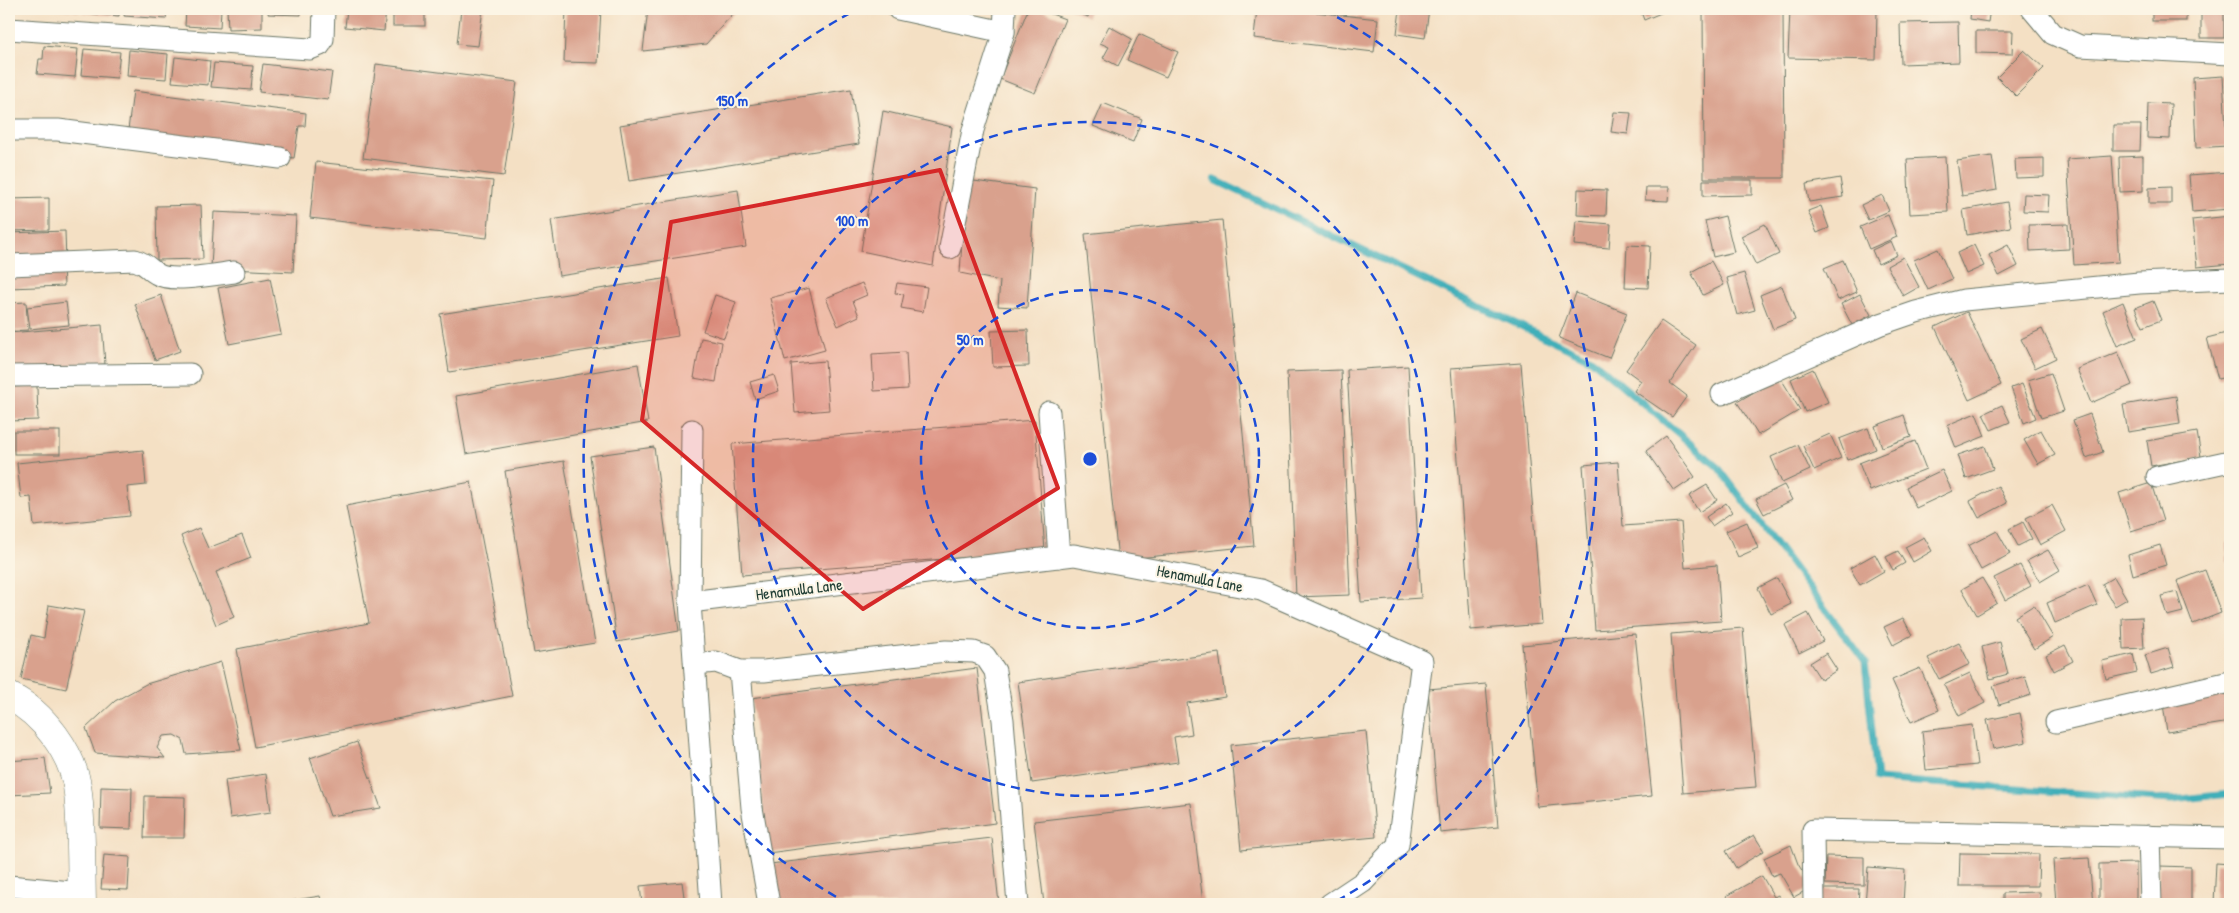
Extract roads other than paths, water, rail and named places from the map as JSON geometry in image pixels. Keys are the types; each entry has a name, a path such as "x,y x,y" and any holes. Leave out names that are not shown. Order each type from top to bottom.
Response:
{"main road":[{"path":"9,696 32,710 52,732 68,760 78,791 82,898"}],"street":[{"path":"9,29 310,49 320,45 324,9"},
{"path":"898,9 1004,32"},
{"path":"950,248 973,130 1004,32 1005,9"},
{"path":"2032,9 2053,34 2080,46 2230,54"},
{"path":"9,130 58,130 280,158"},
{"path":"9,265 135,260 148,265 157,275 169,278 234,272"},
{"path":"1722,394 1881,324 1916,312 1964,300 2139,283 2230,279"},
{"path":"9,376 190,374"},
{"path":"1049,412 1059,557"},
{"path":"692,430 690,602 711,904"},
{"path":"2158,476 2230,461"},
{"name":"Henamulla Lane","path":"690,602 1074,555 1261,590 1422,661 1398,845 1363,882 1330,904"},
{"path":"695,664 716,662 740,671 764,671 946,650 974,652 985,656 994,670 1003,720 1018,904"},
{"path":"740,671 752,808 769,904"},
{"path":"2056,722 2230,682"},
{"path":"1814,904 1813,830 2230,838"},
{"path":"2149,836 2151,904"},
{"path":"9,886 82,898"}],"waterway":[{"path":"1215,180 1592,360 1718,467 1865,662 1877,779 2171,800 2230,794"}]}
